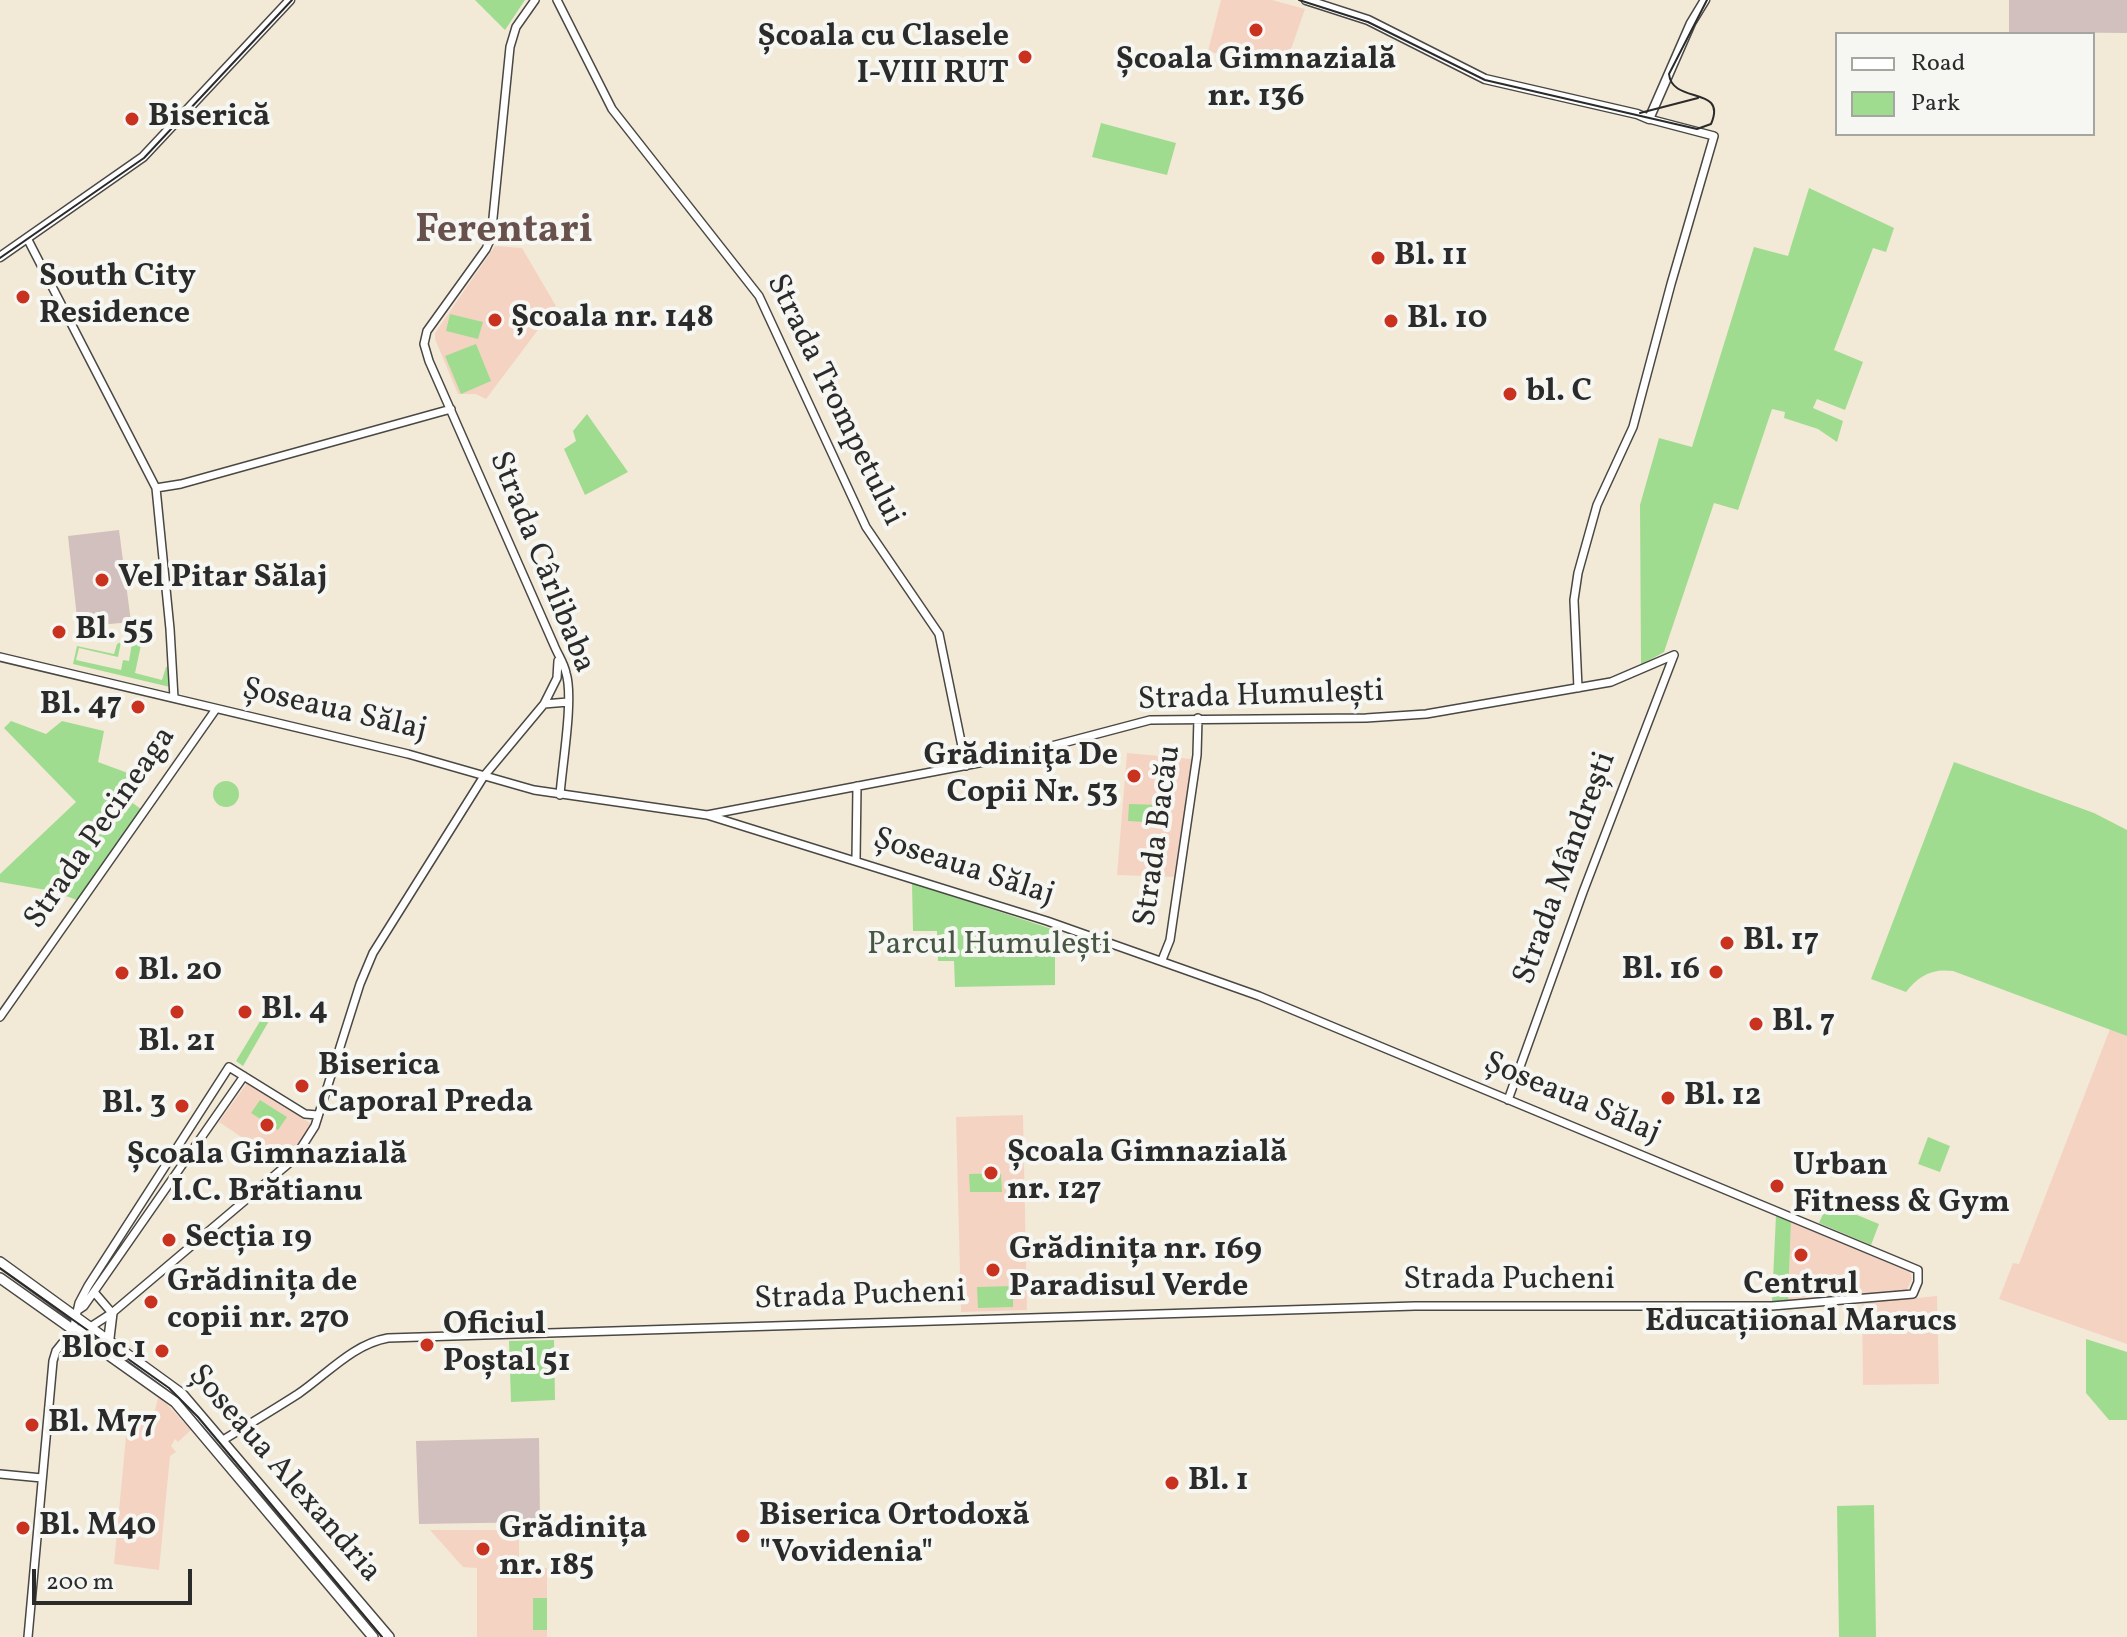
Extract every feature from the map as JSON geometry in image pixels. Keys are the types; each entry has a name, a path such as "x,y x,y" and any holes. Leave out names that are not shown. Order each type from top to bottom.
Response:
{"main road":[{"path":"0,257 143,157 290,0"},
{"path":"1306,0 1368,20 1485,79 1649,119 1691,23 1705,0"},
{"path":"1637,114 1655,102"},
{"name":"Șoseaua Alexandria","path":"0,1262 77,1313 172,1385 223,1440 389,1637"},
{"name":"Șoseaua Alexandria","path":"0,1278 175,1402 373,1637"},
{"path":"109,1338 112,1313"}],"street":[{"name":"Strada Cârlibaba","path":"535,0 516,27 510,47 489,244 427,331 424,344 554,645 558,661 566,673 568,702 560,795"},
{"name":"Strada Trompetului","path":"557,0 612,109 759,296 866,527 939,634 966,766"},
{"path":"1578,688 1576,582 1593,517 1636,418 1714,136 1649,119"},
{"path":"27,238 156,488 174,698"},
{"path":"156,488 181,484 451,409"},
{"name":"Strada Humulești","path":"707,815 1010,757 1144,721 1406,716 1623,678 1674,655"},
{"name":"Strada Mândrești","path":"1508,1100 1674,655"},
{"name":"Șoseaua Sălaj","path":"0,657 429,760 560,795 707,815 1162,960 1301,1013 1918,1270 1918,1282 1913,1294"},
{"path":"73,1330 92,1326 112,1313 287,1167 313,1131 369,961 484,776 544,704 557,678 558,661"},
{"path":"544,704 568,702"},
{"name":"Strada Pecineaga","path":"0,1017 216,709"},
{"name":"Strada Bacău","path":"1162,960 1170,940 1198,746 1198,718"},
{"path":"856,860 857,786"},
{"path":"748,828 741,816 749,807"},
{"path":"28,1637 53,1361 56,1351 73,1330 80,1301 229,1067 305,1114 318,1115"},
{"path":"77,1313 148,1217 244,1076"},
{"path":"176,1151 188,1158"},
{"path":"137,1210 148,1217"},
{"path":"109,1253 117,1259"},
{"path":"94,1292 112,1313"},
{"name":"Strada Pucheni","path":"223,1440 297,1395 352,1354 388,1338 1415,1306 1765,1306 1913,1294"},
{"path":"0,1474 42,1478"}],"shaded area":[{"name":"Școala Gimnazială nr. 136","path":"1221,0 1272,0 1305,9 1283,72 1208,51"},
{"path":"2009,0 2127,0 2127,33 2009,32"},
{"name":"Școala nr. 148","path":"495,246 522,248 556,306 486,399 476,394 458,394 435,333"},
{"path":"119,530 131,622 78,627 68,536"},
{"path":"1127,753 1192,759 1174,877 1117,875"},
{"path":"2110,1029 2127,1036 2127,1344 1999,1299 2013,1263 2019,1264"},
{"name":"Școala Gimnazială I.C. Brătianu","path":"247,1083 310,1123 310,1128 283,1165 219,1122"},
{"path":"1023,1115 1027,1310 961,1312 956,1117"},
{"path":"1791,1222 1910,1272 1912,1279 1907,1289 1908,1299 1937,1296 1939,1384 1863,1385 1862,1294 1788,1300"},
{"path":"158,1398 191,1430 178,1442 175,1439 171,1446 176,1452 170,1456 159,1570 114,1564 128,1415 146,1421 147,1417 153,1418"},
{"path":"539,1438 540,1522 419,1524 416,1441"},
{"path":"430,1530 519,1530 519,1568 547,1568 547,1637 477,1637 477,1568 463,1567"}],"green space":[{"path":"475,0 525,0 505,30"},
{"path":"1101,123 1176,143 1167,175 1092,157"},
{"path":"1809,188 1894,228 1886,252 1873,248 1834,350 1863,362 1845,410 1817,399 1813,408 1843,421 1837,442 1818,429 1784,418 1785,412 1772,409 1738,510 1714,503 1664,652 1641,665 1640,505 1659,438 1692,447 1754,247 1788,256"},
{"path":"450,314 483,322 478,339 446,331"},
{"path":"476,344 491,381 461,394 445,356"},
{"path":"587,414 628,472 585,495 564,449 576,441 573,431"},
{"path":"134,631 144,631 135,673 162,680 166,667 171,666 170,687 73,664 77,646 114,654 117,644 121,642 118,657 79,648 76,660 121,670 123,660 129,661"},
{"path":"11,721 46,734 62,721 104,731 98,762 136,776 124,797 141,809 77,900 52,891 0,882 0,874 76,802 4,728"},
{"path":"1954,762 2094,813 2127,830 2127,1036 1953,971 1926,974 1906,992 1871,979"},
{"path":"226,781 235,785 239,794 235,803 226,807 217,803 213,794 217,785"},
{"path":"1129,804 1162,805 1161,823 1128,821"},
{"name":"Parcul Humulești","path":"912,883 1055,930 1055,985 955,987 954,961 938,961 937,931 913,931"},
{"path":"271,1003 277,1007 243,1066 236,1061"},
{"path":"260,1100 287,1117 278,1130 251,1113"},
{"path":"1928,1137 1950,1146 1940,1172 1918,1164"},
{"path":"1001,1173 1002,1192 970,1192 969,1174"},
{"path":"1828,1203 1879,1224 1871,1245 1819,1223"},
{"path":"1776,1215 1791,1222 1788,1300 1772,1302"},
{"path":"1013,1286 1013,1307 978,1308 977,1287"},
{"path":"2086,1339 2127,1352 2127,1420 2109,1420 2086,1393"},
{"path":"554,1340 555,1400 511,1402 509,1341"},
{"path":"1874,1505 1876,1637 1839,1637 1837,1506"},
{"path":"533,1598 547,1598 547,1630 533,1630"}],"tram line":[{"path":"0,258 144,158 292,0"},
{"path":"1299,0 1368,22 1485,80 1697,129 1711,124 1712,104 1679,89 1672,83 1669,74 1707,0"},
{"path":"1640,113 1698,98"},
{"path":"0,1268 169,1388 198,1417 382,1637"}],"place":[{"name":"Școala Gimnazială nr. 136","path":"1256,30"},
{"name":"Școala cu Clasele I-VIII RUT","path":"1025,57"},
{"name":"Biserică","path":"132,119"},
{"name":"Bl. 11","path":"1378,258"},
{"name":"South City Residence","path":"23,297"},
{"name":"Școala nr. 148","path":"495,320"},
{"name":"Bl. 10","path":"1391,321"},
{"name":"bl. C","path":"1510,394"},
{"name":"Vel Pitar Sălaj","path":"102,580"},
{"name":"Bl. 55","path":"59,632"},
{"name":"Bl. 47","path":"138,707"},
{"name":"Grădiniţa De Copii Nr. 53","path":"1134,776"},
{"name":"Bl. 17","path":"1727,943"},
{"name":"Bl. 16","path":"1716,972"},
{"name":"Bl. 20","path":"122,973"},
{"name":"Bl. 21","path":"177,1012"},
{"name":"Bl. 4","path":"245,1012"},
{"name":"Bl. 7","path":"1756,1024"},
{"name":"Biserica Caporal Preda","path":"302,1086"},
{"name":"Bl. 12","path":"1668,1098"},
{"name":"Bl. 3","path":"182,1106"},
{"name":"Școala Gimnazială I.C. Brătianu","path":"267,1125"},
{"name":"Școala Gimnazială nr. 127","path":"991,1173"},
{"name":"Urban Fitness & Gym","path":"1777,1186"},
{"name":"Secția 19","path":"169,1240"},
{"name":"Centrul Educațiional Marucs","path":"1801,1255"},
{"name":"Grădinița nr. 169 Paradisul Verde","path":"993,1270"},
{"name":"Grădinița de copii nr. 270","path":"151,1302"},
{"name":"Oficiul Poștal 51","path":"427,1345"},
{"name":"Bloc 1","path":"162,1351"},
{"name":"Bl. M77","path":"32,1425"},
{"name":"Bl. 1","path":"1172,1483"},
{"name":"Bl. M40","path":"23,1528"},
{"name":"Biserica Ortodoxă \"Vovidenia\"","path":"743,1536"},
{"name":"Grădinița nr. 185","path":"483,1549"}],"district":[{"name":"Ferentari","path":"504,234"}]}
